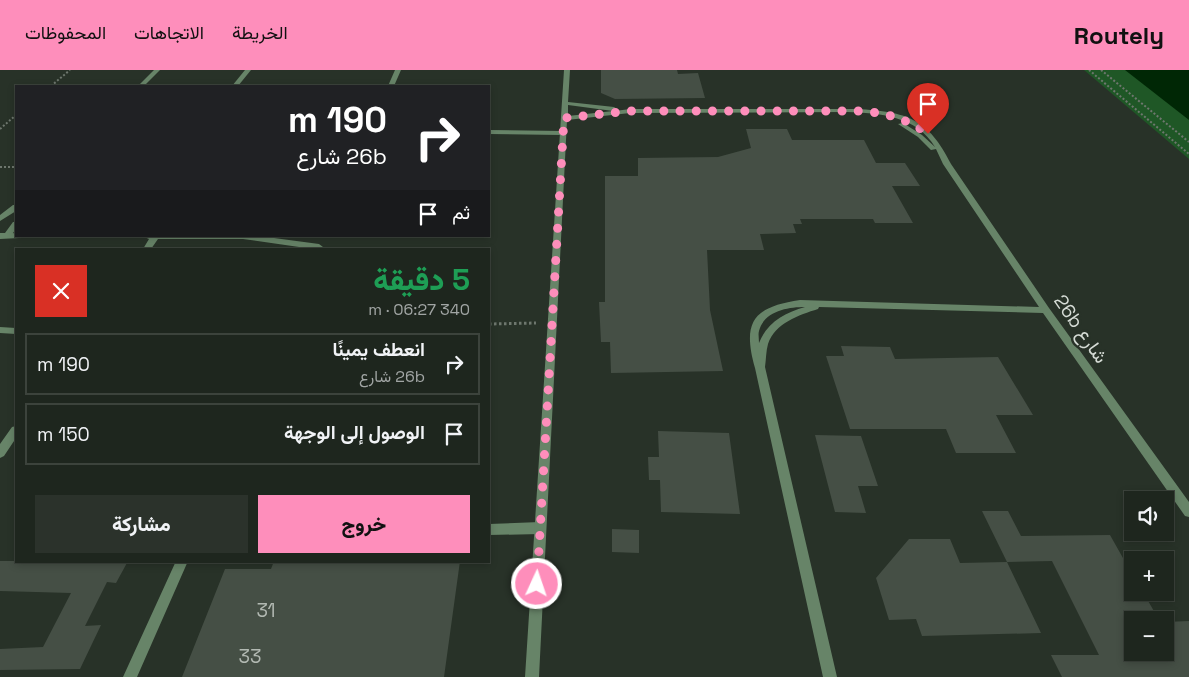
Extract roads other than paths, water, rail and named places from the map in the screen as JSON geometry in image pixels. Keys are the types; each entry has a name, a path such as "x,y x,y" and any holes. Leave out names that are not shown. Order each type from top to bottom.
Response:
{"street":[{"path":"142,85 157,70"},
{"path":"236,85 248,70"},
{"path":"391,85 398,70"},
{"path":"532,677 567,70"},
{"name":"26b شارع","path":"564,104 630,111"},
{"name":"26b شارع","path":"564,118 630,111 831,110 862,114 896,122 920,136 947,164 1046,310 1189,512"},
{"path":"490,132 562,133"},
{"path":"0,219 15,208"},
{"path":"4,236 15,225"},
{"path":"147,248 155,237"},
{"path":"253,237 319,248"},
{"path":"830,677 760,368 753,352 751,340 754,329 761,318 771,310 784,305 808,303 1046,310"},
{"path":"760,368 763,342 779,322 804,310 836,305"},
{"path":"0,330 15,331"},
{"path":"0,453 15,431"},
{"path":"490,530 540,528"},
{"path":"130,677 181,563"}]}
